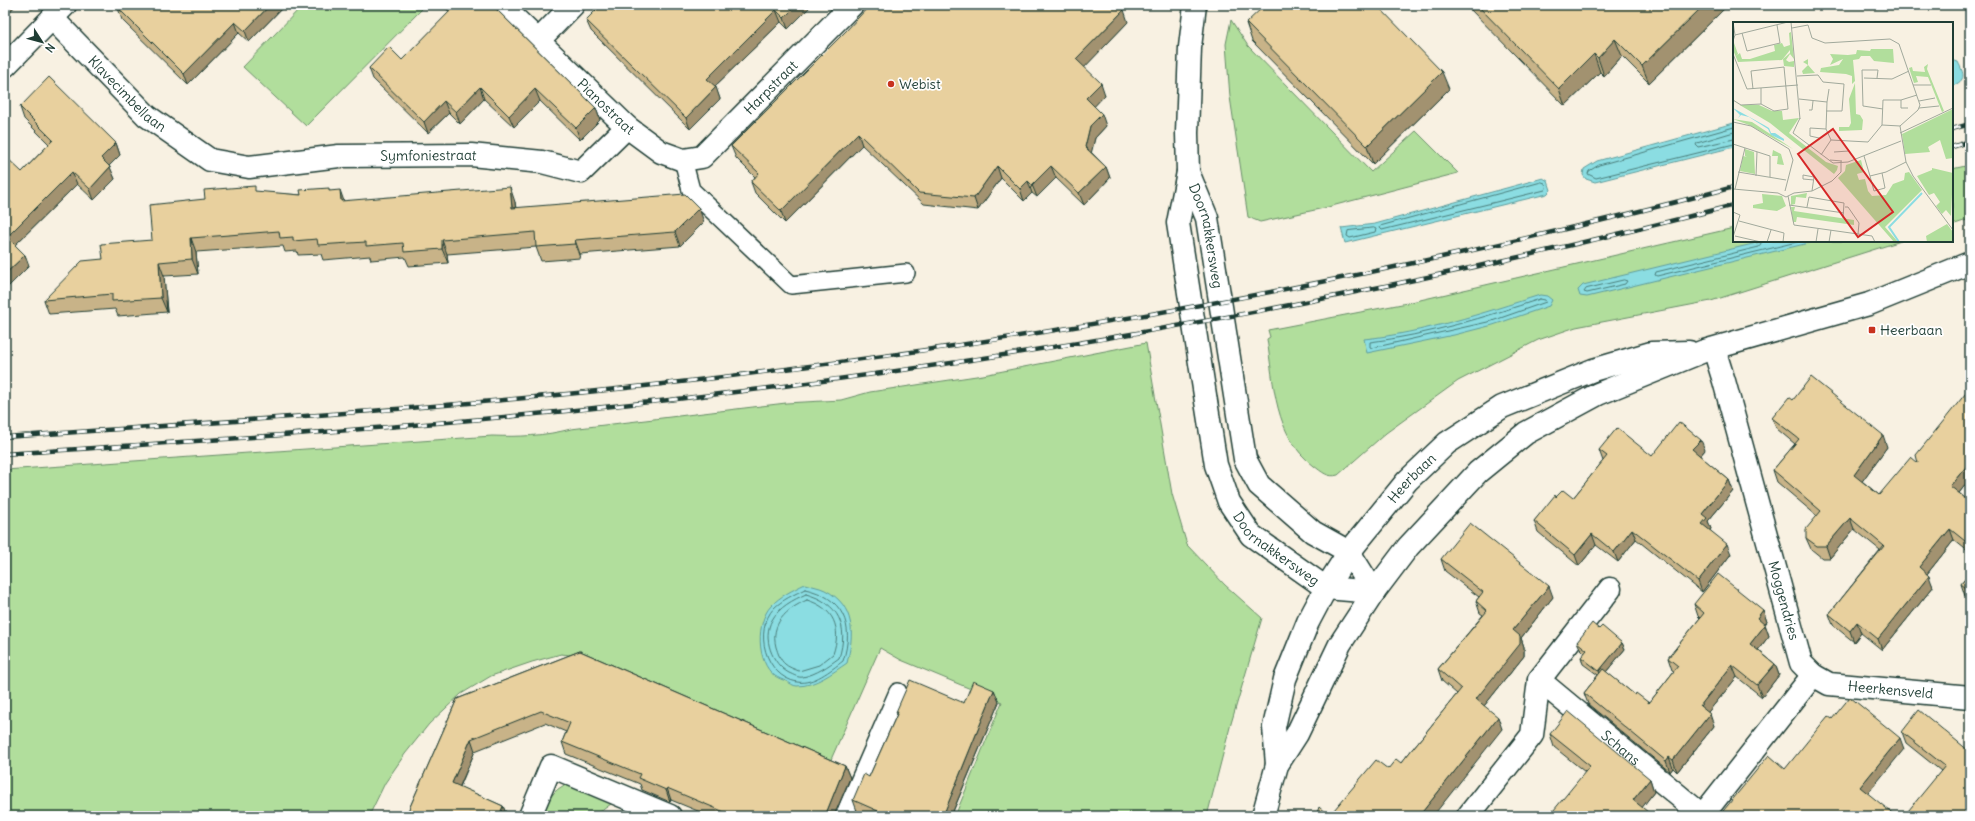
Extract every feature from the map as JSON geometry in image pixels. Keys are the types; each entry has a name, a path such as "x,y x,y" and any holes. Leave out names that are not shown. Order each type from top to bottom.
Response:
{"street":[{"name":"Pianostraat","path":"501,5 627,126 661,152 683,160"},
{"path":"538,41 573,5"},
{"name":"Harpstraat","path":"683,160 702,157 852,5"},
{"name":"Doornakkersweg","path":"1195,5 1190,54 1186,133 1188,172 1178,223 1216,465 1229,502 1251,535 1326,588 1374,592"},
{"name":"Klavecimbellaan","path":"5,66 58,12 147,116 210,160"},
{"name":"Symfoniestraat","path":"210,160 249,167 339,156 471,155 542,162 581,172 627,126"},
{"name":"Doornakkersweg","path":"1188,172 1207,218 1245,459 1259,485 1313,532 1349,552 1374,592"},
{"name":"Heerbaan","path":"1263,816 1277,765 1297,734 1340,644 1374,592 1408,547 1478,472 1526,432 1598,394 1709,350 1869,304 1970,262"},
{"name":"Heerbaan","path":"1917,285 1970,279"},
{"name":"Heerbaan","path":"1277,765 1274,727 1285,679 1308,622 1326,588 1349,552 1407,481 1447,443 1502,406 1593,370 1651,353 1709,350"},
{"name":"Moggendries","path":"1709,350 1801,663 1813,675"},
{"path":"1468,816 1532,734 1539,680 1610,589"},
{"path":"1702,816 1813,675"},
{"name":"Heerkensveld","path":"1813,675 1829,684 1970,697"},
{"name":"Schans","path":"1539,680 1702,816"},
{"path":"530,816 551,766 670,816"}],"lane":[{"path":"683,160 691,190 791,285 906,273"},
{"path":"844,816 898,692"}],"green space":[{"path":"303,5 426,5 306,126 243,67"},
{"path":"1231,20 1248,46 1371,172 1416,131 1458,173 1324,208 1260,222 1248,217 1230,97 1226,44"},
{"path":"1970,165 1970,219 1953,225 1953,169"},
{"path":"1733,228 1733,242 1898,242 1711,301 1576,327 1538,340 1458,381 1386,433 1338,475 1328,475 1314,466 1301,454 1291,440 1283,424 1274,391 1267,339 1270,337 1268,330 1407,303"},
{"path":"1146,343 1172,494 1187,545 1225,585 1262,618 1230,727 1207,816 955,816 1002,702 901,660 880,648 829,764 586,657 561,654 491,676 461,694 429,724 405,754 385,783 369,816 5,816 5,470 492,436 541,435 571,429 786,403 841,400 870,392 983,375"},
{"path":"567,784 615,801 596,815 598,816 541,816 548,801 554,793 562,786"}],"water":[{"path":"1953,60 1958,62 1963,73 1962,79 1953,86"},
{"path":"1733,123 1733,147 1595,182 1586,179 1583,175 1584,169 1597,161"},
{"path":"1543,178 1548,181 1551,190 1547,194 1345,243 1341,228 1375,224"},
{"path":"1761,242 1813,242 1587,297 1580,296 1578,290 1583,285"},
{"path":"1540,295 1547,296 1552,300 1549,306 1493,325 1454,335 1367,353 1364,339 1431,327"},
{"path":"805,584 825,590 842,604 850,622 851,642 847,663 830,675 811,684 797,686 776,677 769,670 761,652 760,642 763,622 766,613 771,606 783,596"}],"building":[{"path":"121,5 270,5 245,31 235,22 184,74 118,8"},
{"path":"450,5 492,5 596,108 576,128 535,89 509,116 480,87 456,112 444,101 424,122 369,68 389,47 402,60 453,8"},
{"path":"601,5 797,5 784,18 776,10 707,79 716,87 686,118 586,20"},
{"path":"870,5 1119,5 1124,10 1076,59 1101,83 1086,98 1102,114 1090,126 1085,147 1106,167 1079,193 1051,166 1032,185 1028,181 1020,189 997,166 974,198 919,193 858,133 781,211 751,182 759,173 731,146"},
{"path":"1265,5 1377,5 1442,72 1367,146 1246,23"},
{"path":"1477,5 1704,5 1642,66 1615,39 1598,58 1594,54 1559,89"},
{"path":"49,77 116,143 101,158 110,167 90,189 72,172 7,237 25,255 5,274 5,156 22,172 53,140 20,107"},
{"path":"255,186 255,191 301,195 300,190 329,188 329,191 340,190 341,201 510,187 512,208 685,194 699,208 675,232 575,240 575,244 536,247 535,232 442,240 442,249 404,252 403,243 366,246 366,242 318,245 317,239 293,241 293,237 280,238 279,231 191,238 192,259 159,262 161,298 112,301 112,294 44,300 82,261 103,259 101,244 152,240 149,205 205,199 204,190"},
{"path":"1811,377 1883,435 1854,475 1879,495 1911,457 1918,463 1916,455 1970,388 1970,462 1950,486 1970,502 1970,545 1950,529 1919,567 1929,576 1878,639 1857,622 1850,631 1829,614 1884,546 1850,518 1826,546 1817,546 1806,538 1806,529 1821,511 1773,470 1799,439 1772,418 1789,397 1793,400"},
{"path":"1679,422 1701,440 1692,449 1729,480 1702,514 1707,518 1702,524 1727,544 1698,581 1632,529 1614,552 1592,534 1575,555 1534,521 1555,495 1556,497 1563,490 1573,498 1607,456 1599,450 1617,428 1652,456"},
{"path":"1470,523 1549,586 1513,630 1520,636 1520,644 1476,699 1498,717 1419,816 1329,816 1376,760 1388,769 1396,759 1401,763 1461,689 1438,669 1487,611 1476,601 1483,592 1441,559"},
{"path":"1970,573 1970,591 1961,584"},
{"path":"1718,574 1763,610 1757,618 1765,625 1750,644 1775,664 1757,685 1732,665 1700,706 1710,714 1673,760 1669,757 1666,761 1584,693 1603,669 1635,695 1636,693 1649,703 1678,666 1668,658 1704,613 1694,604"},
{"path":"1592,623 1599,629 1602,626 1622,643 1599,671 1581,657 1587,650 1577,642"},
{"path":"580,651 845,766 825,816 734,816 667,788 666,790 638,778 640,774 562,742 570,723 541,711 471,739 452,783 503,806 499,816 406,816 457,699"},
{"path":"910,680 964,703 973,681 994,690 945,811 956,816 876,816 878,811 853,800 864,774 869,777 898,712 896,712"},
{"path":"1850,697 1900,738 1860,787 1896,816 1719,816 1769,755 1785,769 1828,716 1832,719"},
{"path":"1919,710 1969,751 1970,749 1970,816 1904,816 1945,766 1902,732"},
{"path":"1568,711 1650,779 1633,800 1653,816 1549,816 1590,766 1550,734"},
{"path":"1319,807 1329,816 1316,816"},
{"path":"1536,811 1542,816 1532,816"}],"railway":[{"path":"1953,129 1970,124"},
{"path":"1953,147 1970,141"},
{"path":"5,437 365,412 455,404 634,387 851,361 1105,322 1359,275 1484,248 1733,187"},
{"path":"5,454 286,435 496,418 713,395 860,376 1154,330 1300,303 1590,241 1733,205"}],"place":[{"name":"Webist","path":"891,84"},
{"name":"Heerbaan","path":"1872,330"}]}
